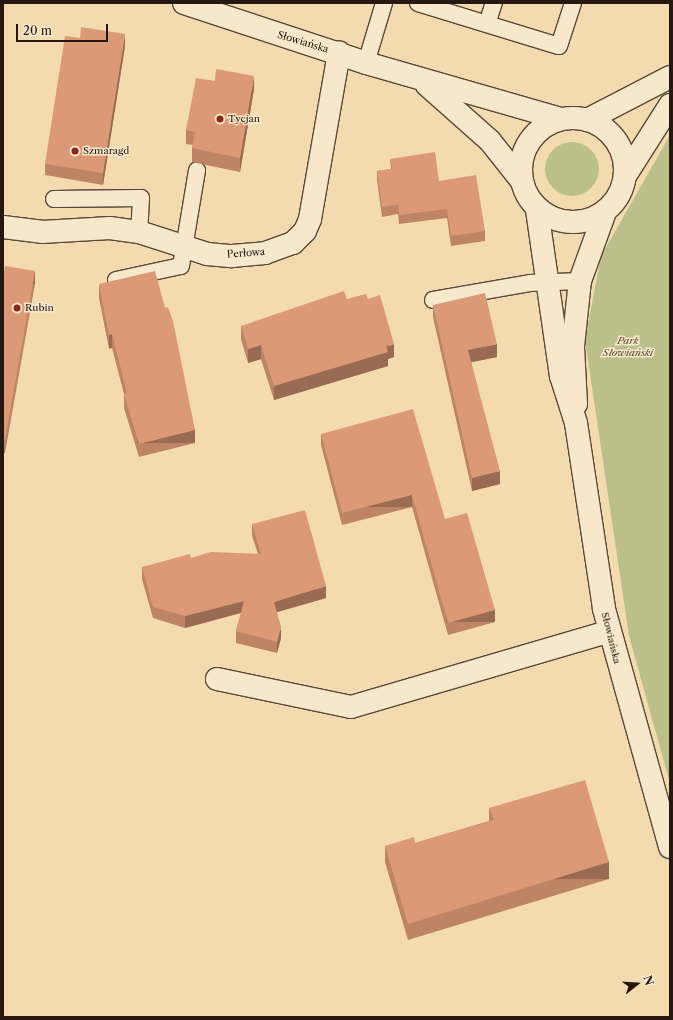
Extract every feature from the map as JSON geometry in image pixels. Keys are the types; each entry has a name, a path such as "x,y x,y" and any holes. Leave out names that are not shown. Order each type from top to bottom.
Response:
{"street":[{"name":"Słowiańska","path":"184,3 366,63 561,119"},
{"name":"Perłowa","path":"3,227 42,232 110,228 139,232 208,254 265,253 293,242 305,231 310,219 339,53"},
{"path":"587,120 670,77"},
{"path":"422,80 490,141 522,180 537,210 549,283 561,376 576,423"},
{"path":"537,210 556,220 572,223 590,220 605,212 615,202 625,176 670,105"},
{"path":"522,180 525,149 534,135 561,119 587,120 610,133 620,146 625,176"},
{"path":"576,423 573,346 580,281 605,212"},
{"name":"Słowiańska","path":"576,423 608,632 670,847"},
{"path":"218,679 351,707 608,632"}],"lane":[{"path":"366,63 384,3"},
{"path":"418,3 559,46 573,3"},
{"path":"487,24 494,3"},
{"path":"116,280 181,266 197,170"},
{"path":"54,199 141,198 139,232"},
{"path":"432,300 530,283 580,281"}],"green space":[{"name":"Park Słowiański","path":"670,135 670,783 629,636 585,340 601,256"},
{"path":"572,142 582,144 591,150 597,159 599,169 597,179 591,188 582,194 572,196 562,194 553,188 547,179 545,169 547,159 553,150 562,144"}],"building":[{"path":"81,27 125,34 103,173 45,164 65,36 80,38"},
{"name":"Tycjan","path":"216,69 254,76 240,158 192,148 195,132 186,130 196,78 215,81"},
{"path":"435,152 439,181 476,175 485,231 451,236 447,209 399,215 398,205 382,207 377,171 392,169 390,159"},
{"name":"Rubin","path":"5,266 35,271 5,440 3,439 3,272"},
{"path":"155,271 165,308 168,307 173,321 195,430 139,444 124,394 127,393 112,334 109,335 99,284"},
{"path":"344,291 347,299 366,294 368,299 380,295 394,344 386,346 388,352 274,386 261,345 248,349 241,326"},
{"path":"485,293 497,344 468,350 500,471 472,478 433,305"},
{"path":"413,409 445,519 467,513 495,610 448,623 412,495 342,513 321,434"},
{"path":"305,510 326,586 274,602 281,627 277,642 236,631 244,601 185,616 153,607 142,567 190,554 191,558 211,552 261,554 252,524"},
{"path":"585,780 609,862 408,924 385,846 414,837 415,843 494,820 489,808"}],"place":[{"name":"Tycjan","path":"220,119"},
{"name":"Szmaragd","path":"75,151"},
{"name":"Rubin","path":"17,308"}]}
